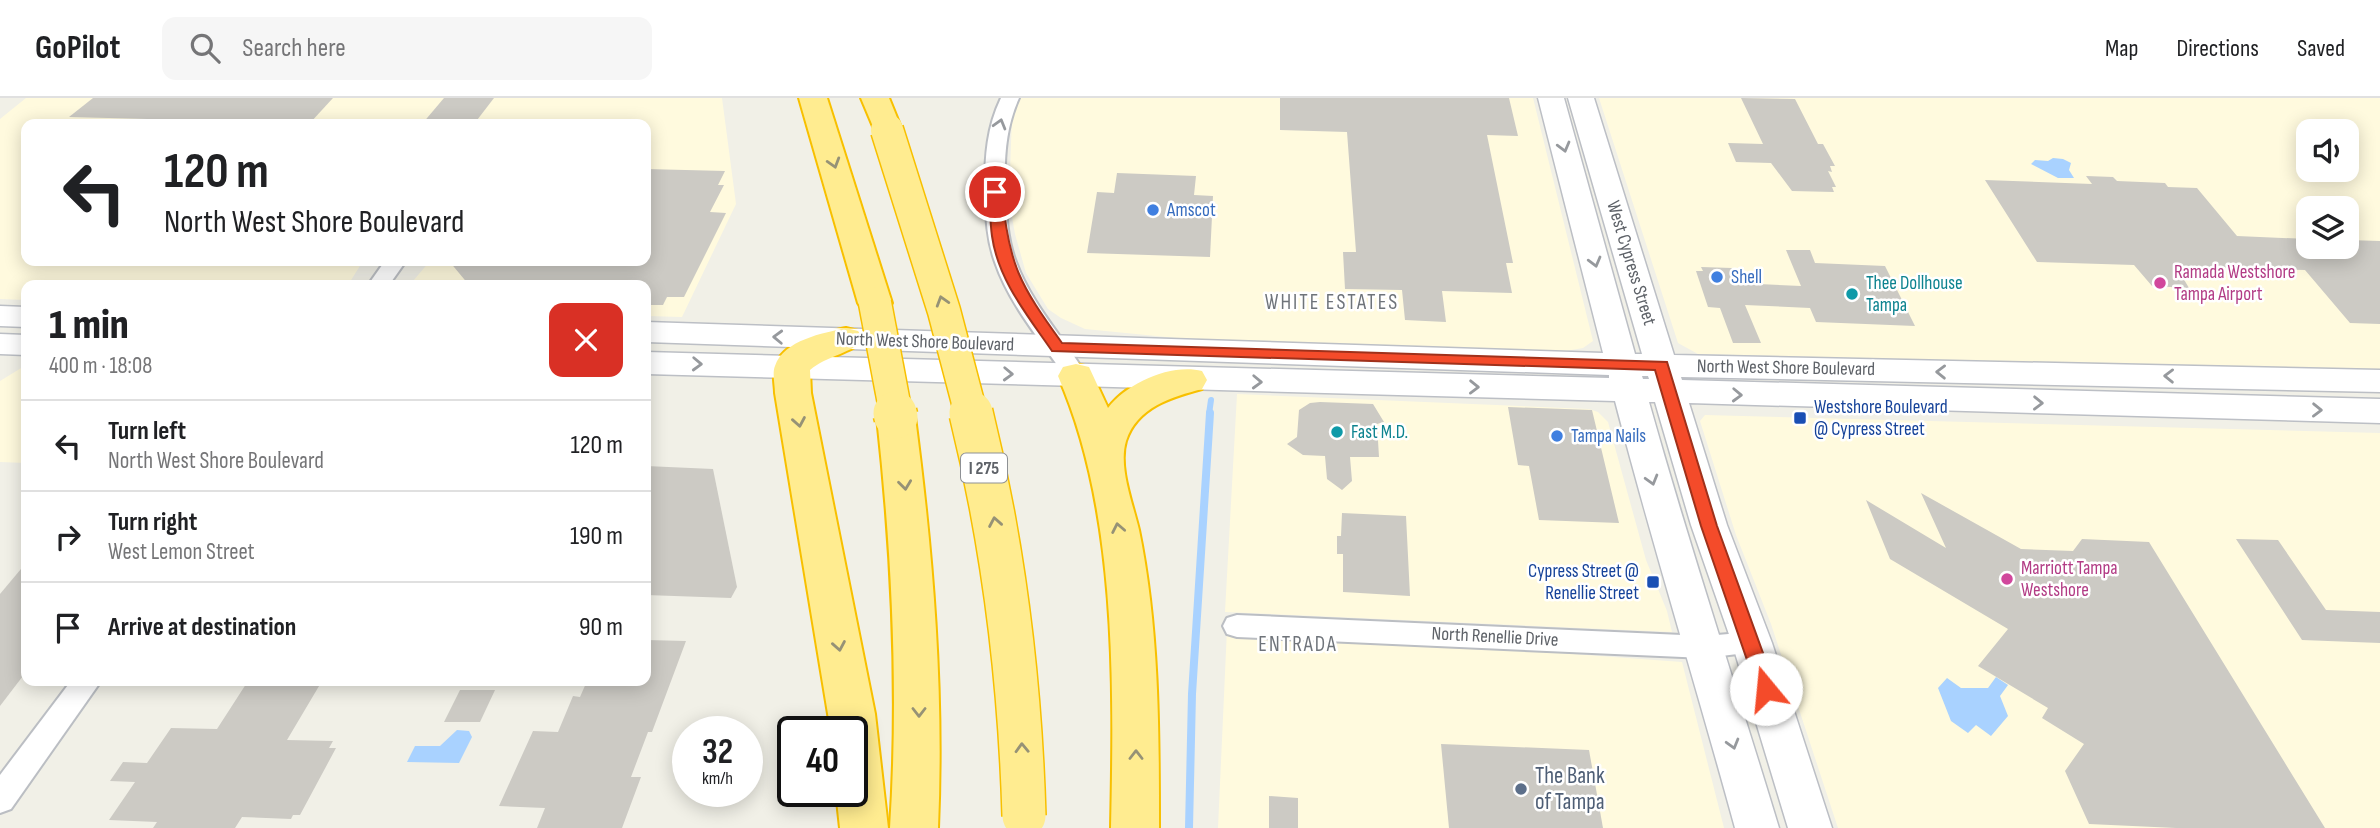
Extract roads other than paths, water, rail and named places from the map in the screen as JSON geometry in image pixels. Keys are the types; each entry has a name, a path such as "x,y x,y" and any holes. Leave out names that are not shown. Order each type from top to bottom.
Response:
{"highway":[{"path":"813,98 875,303 897,417 917,610 919,736 914,828"},
{"name":"I 275","path":"881,114 944,308 993,514 1011,621 1017,678 1024,822"},
{"path":"846,339 815,348 792,367 793,393 852,714 864,828"},
{"path":"1067,362 1104,454 1128,580 1136,737 1135,828"},
{"path":"1104,454 1112,428 1134,402 1160,387 1189,380"}],"main road":[{"name":"West Cypress Street","path":"1551,98 1669,540 1705,647 1757,828"},
{"name":"West Cypress Street","path":"1581,98 1709,526 1752,643 1810,828"},
{"path":"1577,196 1611,197"},
{"path":"0,316 13,342"},
{"name":"North West Shore Boulevard","path":"651,332 846,339 1067,362 1189,380 1625,377"},
{"name":"North West Shore Boulevard","path":"651,363 792,367 1067,362 1625,377 2255,408 2380,411"},
{"name":"North West Shore Boulevard","path":"1665,379 2237,378 2380,381"},
{"path":"2237,378 2255,408"}],"street":[{"path":"1010,98 997,132 996,211 999,237 1005,260 1022,297 1067,362"},
{"name":"North Renellie Drive","path":"1237,626 1705,647 1752,643"},
{"path":"0,799 83,686"}],"water":[{"path":"2053,158 2071,163 2069,170 2074,178 2058,178 2031,164 2035,160 2048,161"},
{"path":"1996,677 2008,685 2000,696 2008,716 1991,736 1976,725 1968,733 1951,721 1938,688 1947,678 1961,688 1988,688"},
{"path":"457,730 469,731 472,737 459,763 407,762 415,746 440,746"}],"waterway":[{"path":"1209,414 1211,400"},
{"path":"1189,828 1192,694 1210,413"}],"place":[{"name":"Amscot","path":"1153,210"},
{"name":"Shell","path":"1717,277"},
{"name":"Ramada Westshore Tampa Airport","path":"2160,283"},
{"name":"Thee Dollhouse Tampa","path":"1852,294"},
{"name":"Westshore Boulevard @ Cypress Street","path":"1800,418"},
{"name":"Fast M.D.","path":"1337,432"},
{"name":"Tampa Nails","path":"1557,436"},
{"name":"Marriott Tampa Westshore","path":"2007,579"},
{"name":"Cypress Street @ Renellie Street","path":"1653,582"},
{"name":"The Bank of Tampa","path":"1521,789"}],"district":[{"name":"WHITE ESTATES","path":"1332,302"},
{"name":"ENTRADA","path":"1298,644"}]}
